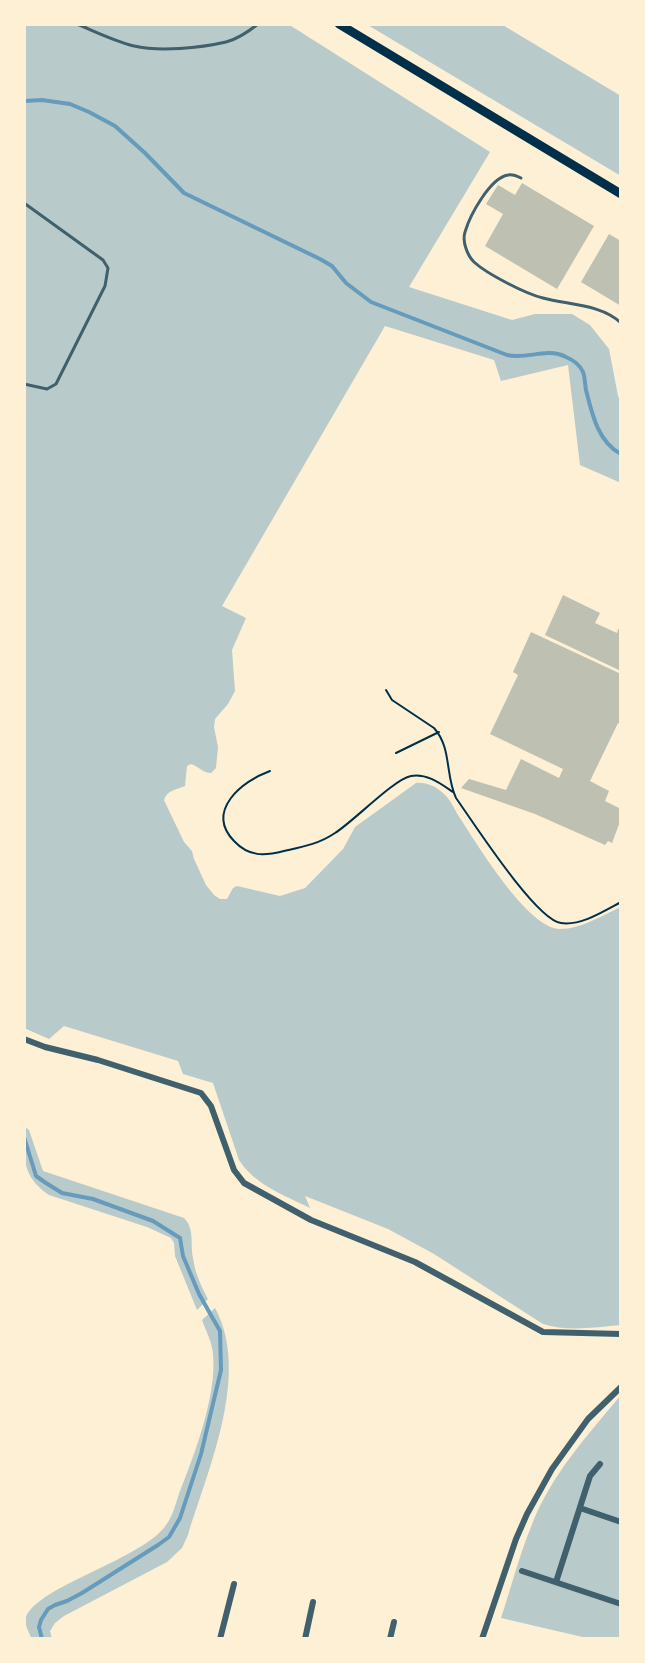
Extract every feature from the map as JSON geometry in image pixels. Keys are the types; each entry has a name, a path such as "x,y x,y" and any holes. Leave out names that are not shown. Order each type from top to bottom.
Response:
{"main road":[{"path":"339,24 621,194"}],"street":[{"path":"24,1039 45,1047 98,1060 201,1094 211,1106 230,1161 239,1178 311,1220 415,1262 543,1332 621,1334"},
{"path":"482,1639 516,1539 527,1514 552,1469 588,1419 621,1387"},
{"path":"556,1582 590,1476 600,1464"},
{"path":"580,1508 621,1522"},
{"path":"522,1571 621,1604"},
{"path":"220,1639 234,1584"},
{"path":"305,1639 313,1602"},
{"path":"390,1639 394,1622"}],"lane":[{"path":"77,24 136,47 164,49 227,42 245,34 258,24"},
{"path":"521,178 506,175 497,179 484,193 465,233 467,252 472,260 482,268 540,298 598,309 621,323"},
{"path":"24,203 104,260 108,268 105,286 56,384 47,389 24,384"}],"path":[{"path":"386,690 392,700 439,732 446,749 453,792"},
{"path":"396,753 439,732"},
{"path":"270,771 256,776 242,786 230,798 224,812 225,826 230,837 241,849 252,854 269,855 317,843 337,832 396,783 410,776 436,781 453,792 525,894 554,921 575,922 621,902"}],"shaded area":[{"path":"24,24 288,24 490,152 409,287 512,320 535,314 572,314 590,325 609,349 621,402 621,483 580,465 568,365 501,381 494,360 385,326 222,606 246,618 232,650 235,691 228,704 215,719 214,727 218,747 216,768 211,773 191,764 187,766 185,786 170,792 164,800 184,842 192,851 206,885 220,899 227,899 233,888 237,886 280,896 305,888 343,849 355,827 416,783 420,783 435,787 447,797 504,883 533,915 547,925 560,929 576,927 621,907 621,1325 572,1328 543,1324 434,1254 388,1229 305,1196 310,1208 262,1183 239,1160 213,1083 183,1074 178,1061 64,1026 49,1039 24,1028"},
{"path":"366,24 501,24 621,96 621,176"},
{"path":"24,1126 29,1130 43,1171 184,1218 190,1227 195,1269 208,1299 197,1310 175,1256 174,1243 171,1238 147,1227 49,1195 33,1181 26,1165"},
{"path":"215,1308 225,1334 229,1362 228,1391 215,1452 182,1548 167,1562 64,1616 55,1623 50,1631 52,1639 32,1639 27,1628 26,1617 35,1606 50,1594 136,1549 154,1537 166,1525 198,1442 208,1405 212,1387 213,1354 202,1320"},
{"path":"621,1395 621,1639 591,1639 501,1618 527,1538 548,1491 570,1457"}],"building":[{"path":"522,183 594,226 557,289 485,246 503,214 486,204 498,185 515,195"},
{"path":"609,234 621,241 621,306 581,282"},
{"path":"563,595 600,613 595,623 617,633 618,629 621,630 621,671 545,635"},
{"path":"531,632 621,674 621,725 618,723 590,781 609,791 605,801 621,809 621,819 612,843 608,841 605,845 535,814 461,788 469,779 506,790 521,759 559,778 563,769 490,734 518,675 513,672"}],"waterway":[{"path":"24,101 42,100 70,104 115,126 184,193 320,259 332,266 346,283 371,302 507,355 551,353 571,360 583,372 591,408 601,435 613,449 621,454"},
{"path":"24,1137 36,1176 46,1183 62,1193 93,1199 153,1221 180,1238 183,1256 199,1294 220,1331 221,1370 201,1454 180,1518 169,1537 158,1545 82,1593 48,1609 39,1627 42,1639"}]}
